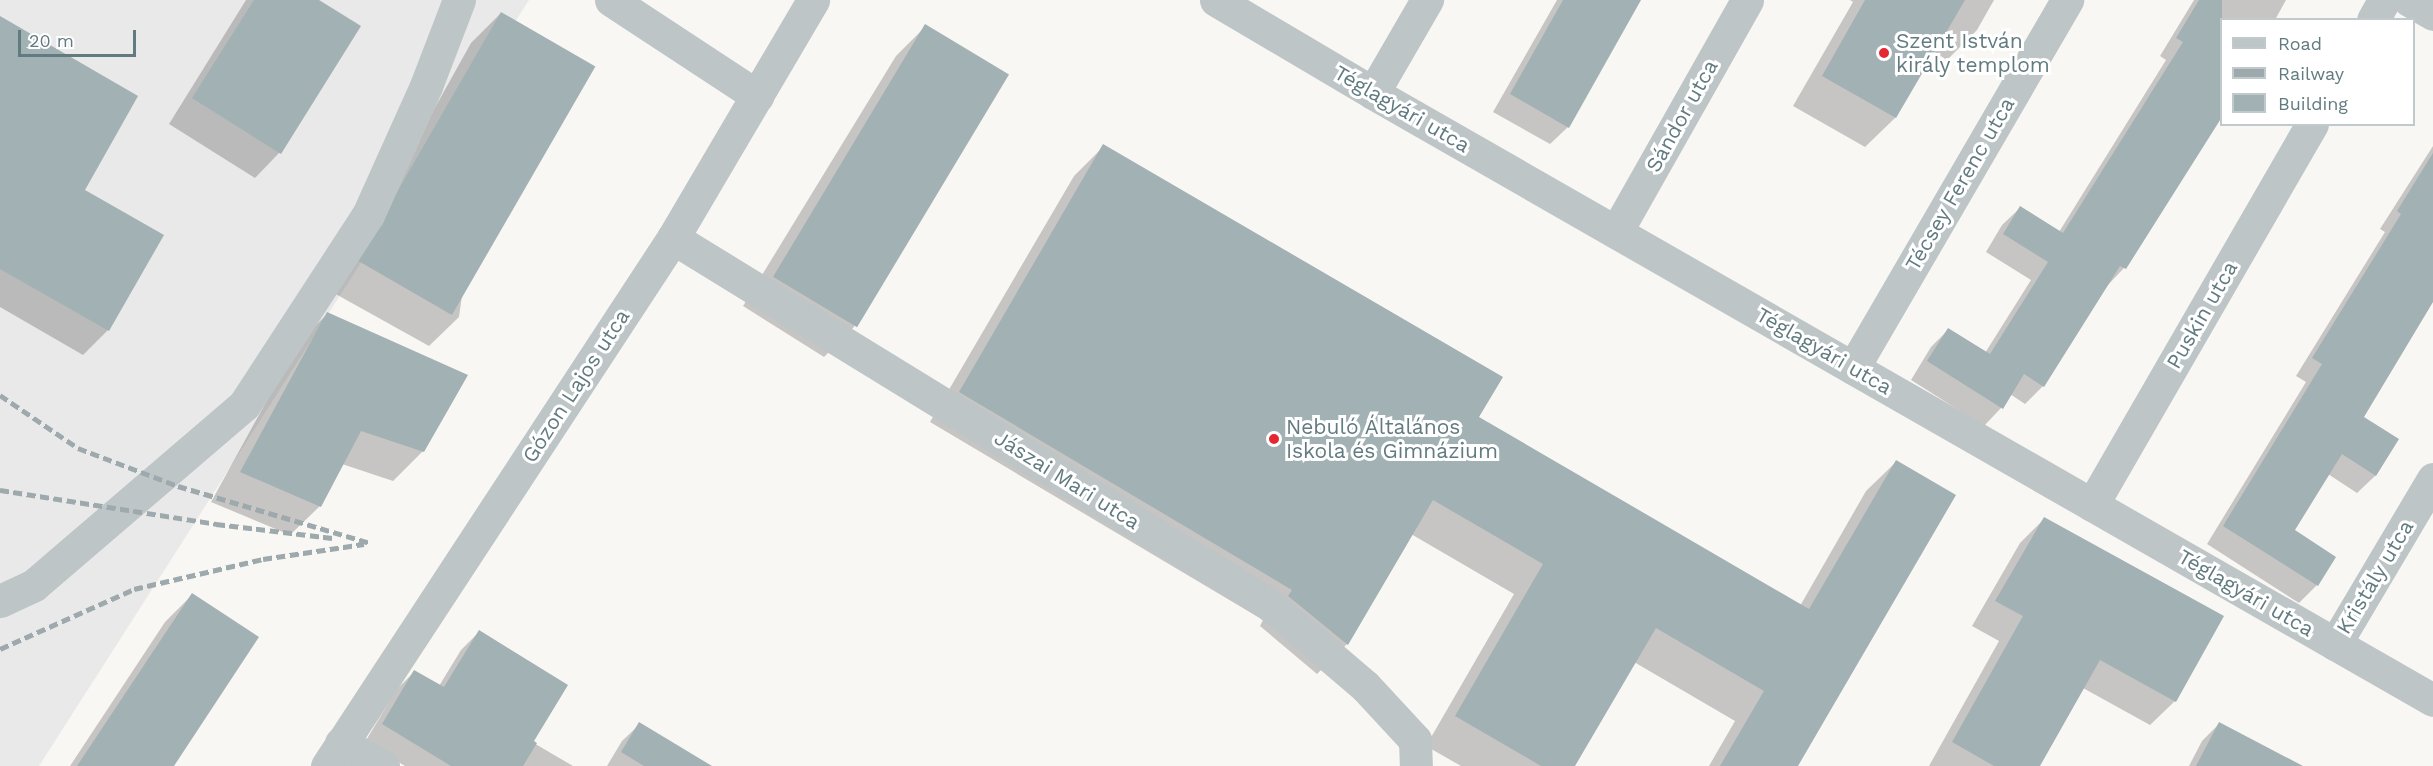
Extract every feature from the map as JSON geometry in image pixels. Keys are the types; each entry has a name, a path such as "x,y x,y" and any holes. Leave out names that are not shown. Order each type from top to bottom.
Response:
{"street":[{"path":"0,602 34,585 244,405 368,215 426,86 459,0"},
{"path":"611,0 757,96"},
{"name":"Gózon Lajos utca","path":"334,755 673,238 813,0"},
{"name":"Téglagyári utca","path":"1216,0 1373,93 2433,700"},
{"path":"1373,93 1426,0"},
{"name":"Sándor utca","path":"1616,232 1747,0"},
{"name":"Técsey Ferenc utca","path":"1853,368 2067,0"},
{"path":"2374,18 2384,0"},
{"path":"2409,0 2433,14"},
{"name":"Puskin utca","path":"2092,505 2311,126"},
{"name":"Jászai Mari utca","path":"673,238 1269,604 1365,686 1415,740 1416,766"},
{"name":"Kristály utca","path":"2336,644 2433,479"},
{"path":"334,755 383,766"}],"shaded area":[{"path":"0,0 529,0 39,766 0,766"}],"building":[{"path":"254,0 319,0 361,26 281,154 192,98"},
{"path":"1563,0 1641,0 1569,128 1510,94"},
{"name":"Szent István király templom","path":"1865,0 1965,0 1896,118 1822,76"},
{"path":"2199,0 2222,0 2220,120 2126,269 2120,266 2044,387 2024,374 2003,409 1927,361 1948,328 1990,354 2048,262 2003,234 2020,206 2063,233 2183,42 2176,38"},
{"path":"501,12 595,66 452,315 358,261"},
{"path":"0,16 138,96 85,190 164,235 109,331 0,269"},
{"path":"925,24 1009,74 857,327 773,277"},
{"name":"Nebuló Általános Iskola és Gimnázium","path":"1103,144 1503,377 1479,417 1809,609 1896,460 1956,495 1798,766 1720,766 1764,691 1656,628 1575,766 1541,766 1455,716 1543,564 1433,500 1348,645 1288,596 1292,590 959,392"},
{"path":"2433,153 2433,302 2364,417 2399,439 2376,476 2342,454 2295,530 2336,557 2318,586 2223,526 2322,364 2312,358 2401,214 2397,211"},
{"path":"327,312 468,375 424,452 361,431 321,507 240,472"},
{"path":"2044,517 2224,616 2176,702 2100,660 2040,766 1994,766 1952,742 2023,616 1995,601"},
{"path":"192,593 259,637 174,766 77,766"},
{"path":"479,630 568,685 534,741 537,743 523,766 451,766 382,724 414,670 444,687"},
{"path":"639,722 712,766 644,766 621,752"},
{"path":"2219,722 2303,766 2196,766"}],"railway":[{"path":"0,395 78,448 178,486 370,543"},
{"path":"0,490 216,524 332,538"},
{"path":"0,649 134,589 263,559 364,544"}],"place":[{"name":"Szent István király templom","path":"1884,53"},
{"name":"Nebuló Általános Iskola és Gimnázium","path":"1274,439"}]}
